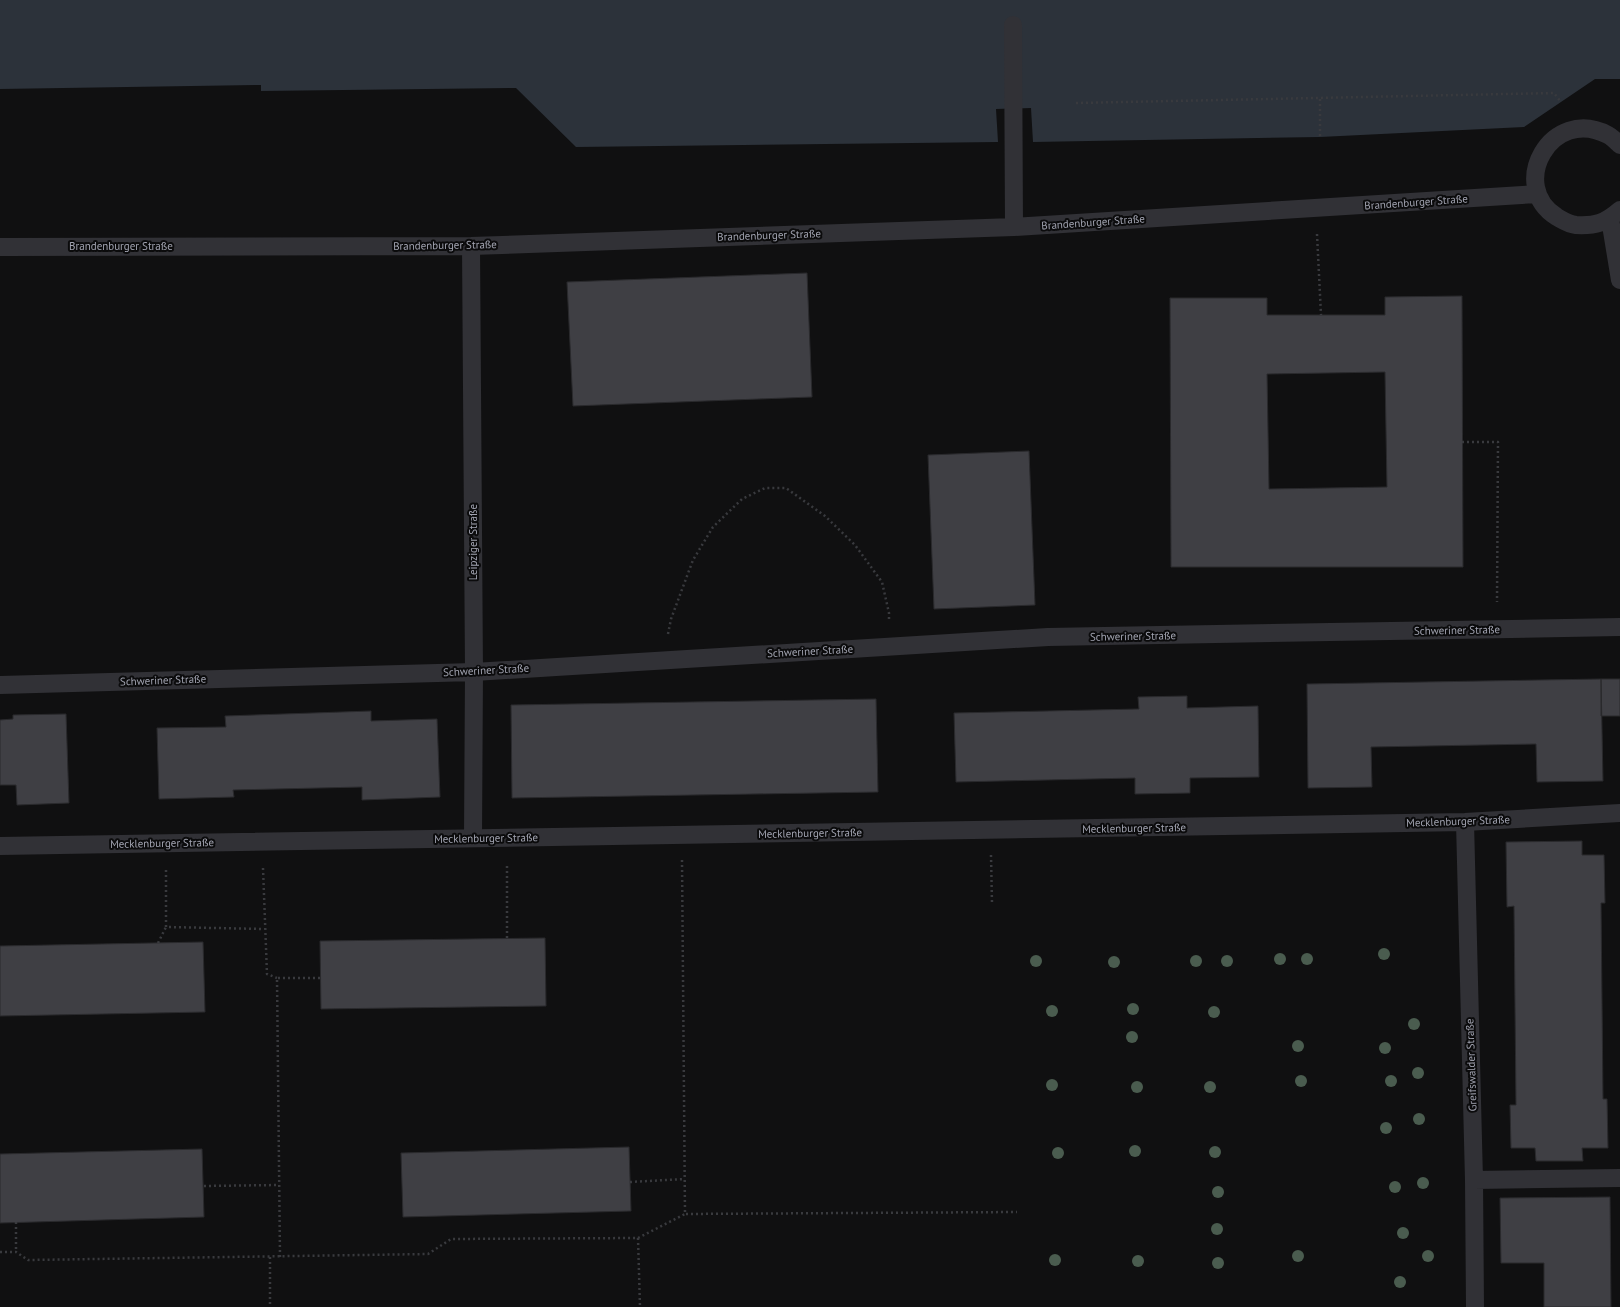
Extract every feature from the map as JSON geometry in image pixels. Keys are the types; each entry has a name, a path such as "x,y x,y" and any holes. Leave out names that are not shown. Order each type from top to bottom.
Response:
{"lane":[{"path":"1013,25 1012,108 1014,227"},
{"path":"1620,144 1608,135 1588,128 1574,129 1561,134 1550,142 1542,153 1535,171 1538,194 1549,212 1568,224 1593,226 1615,214 1620,280"},
{"name":"Brandenburger Straße","path":"0,246 472,246 1014,227 1538,194"},
{"name":"Leipziger Straße","path":"472,246 474,672 473,838"},
{"name":"Schweriner Straße","path":"0,684 474,672 1048,637 1620,627"},
{"name":"Mecklenburger Straße","path":"0,846 1465,822 1620,813"},
{"name":"Greifswalder Straße","path":"1465,822 1474,1180 1475,1307"},
{"path":"1474,1180 1620,1178"}],"path":[{"path":"1076,103 1554,93 1561,102"},
{"path":"1320,99 1320,136"},
{"path":"1316,208 1321,315"},
{"path":"1462,442 1498,442 1497,629"},
{"path":"665,660 671,619 693,560 713,527 742,499 765,488 786,488 825,516 855,545 882,582 889,613 890,647"},
{"path":"990,830 992,903"},
{"path":"682,835 685,1214"},
{"path":"507,838 507,938"},
{"path":"262,842 266,974 277,978 321,978"},
{"path":"158,943 166,928 165,843"},
{"path":"166,928 264,929"},
{"path":"277,978 280,1257"},
{"path":"630,1182 685,1179"},
{"path":"204,1186 279,1185"},
{"path":"0,1252 16,1252 28,1260 428,1254 451,1239 638,1238 685,1214 1017,1212"},
{"path":"16,1222 16,1252"},
{"path":"638,1238 640,1307"},
{"path":"270,1257 270,1307"}],"shaded area":[{"path":"0,0 1620,0 1620,79 1595,79 1524,127 1320,137 1033,142 1031,108 996,109 998,142 576,147 516,88 261,91 261,85 0,89"}],"building":[{"path":"807,273 812,397 573,406 567,282"},
{"path":"1462,296 1463,567 1171,567 1170,298 1267,298 1267,315 1385,315 1385,297","holes":["1385,372 1387,487 1269,489 1267,374"]},
{"path":"1029,451 1035,605 934,609 928,455"},
{"path":"1601,679 1603,781 1537,782 1536,744 1371,747 1372,787 1308,788 1307,684"},
{"path":"1601,679 1620,679 1620,716 1601,716"},
{"path":"1187,696 1187,708 1258,706 1259,777 1190,778 1190,793 1135,794 1135,778 956,782 954,713 1139,709 1138,697"},
{"path":"876,699 878,792 512,798 511,705"},
{"path":"371,711 371,721 437,719 440,797 362,800 362,787 233,790 234,797 159,799 157,728 226,727 225,716"},
{"path":"66,714 69,803 17,805 16,785 0,785 0,720 13,719 13,715"},
{"path":"1582,841 1582,855 1604,855 1605,903 1601,903 1603,1099 1607,1099 1608,1148 1582,1148 1583,1161 1536,1161 1535,1148 1511,1148 1510,1105 1516,1105 1514,906 1507,907 1506,842"},
{"path":"545,938 546,1006 321,1009 320,941"},
{"path":"203,942 205,1012 0,1016 0,946"},
{"path":"629,1147 631,1211 403,1217 401,1153"},
{"path":"202,1149 204,1217 0,1223 0,1154"},
{"path":"1610,1197 1611,1307 1544,1307 1544,1263 1501,1263 1500,1198"}]}
